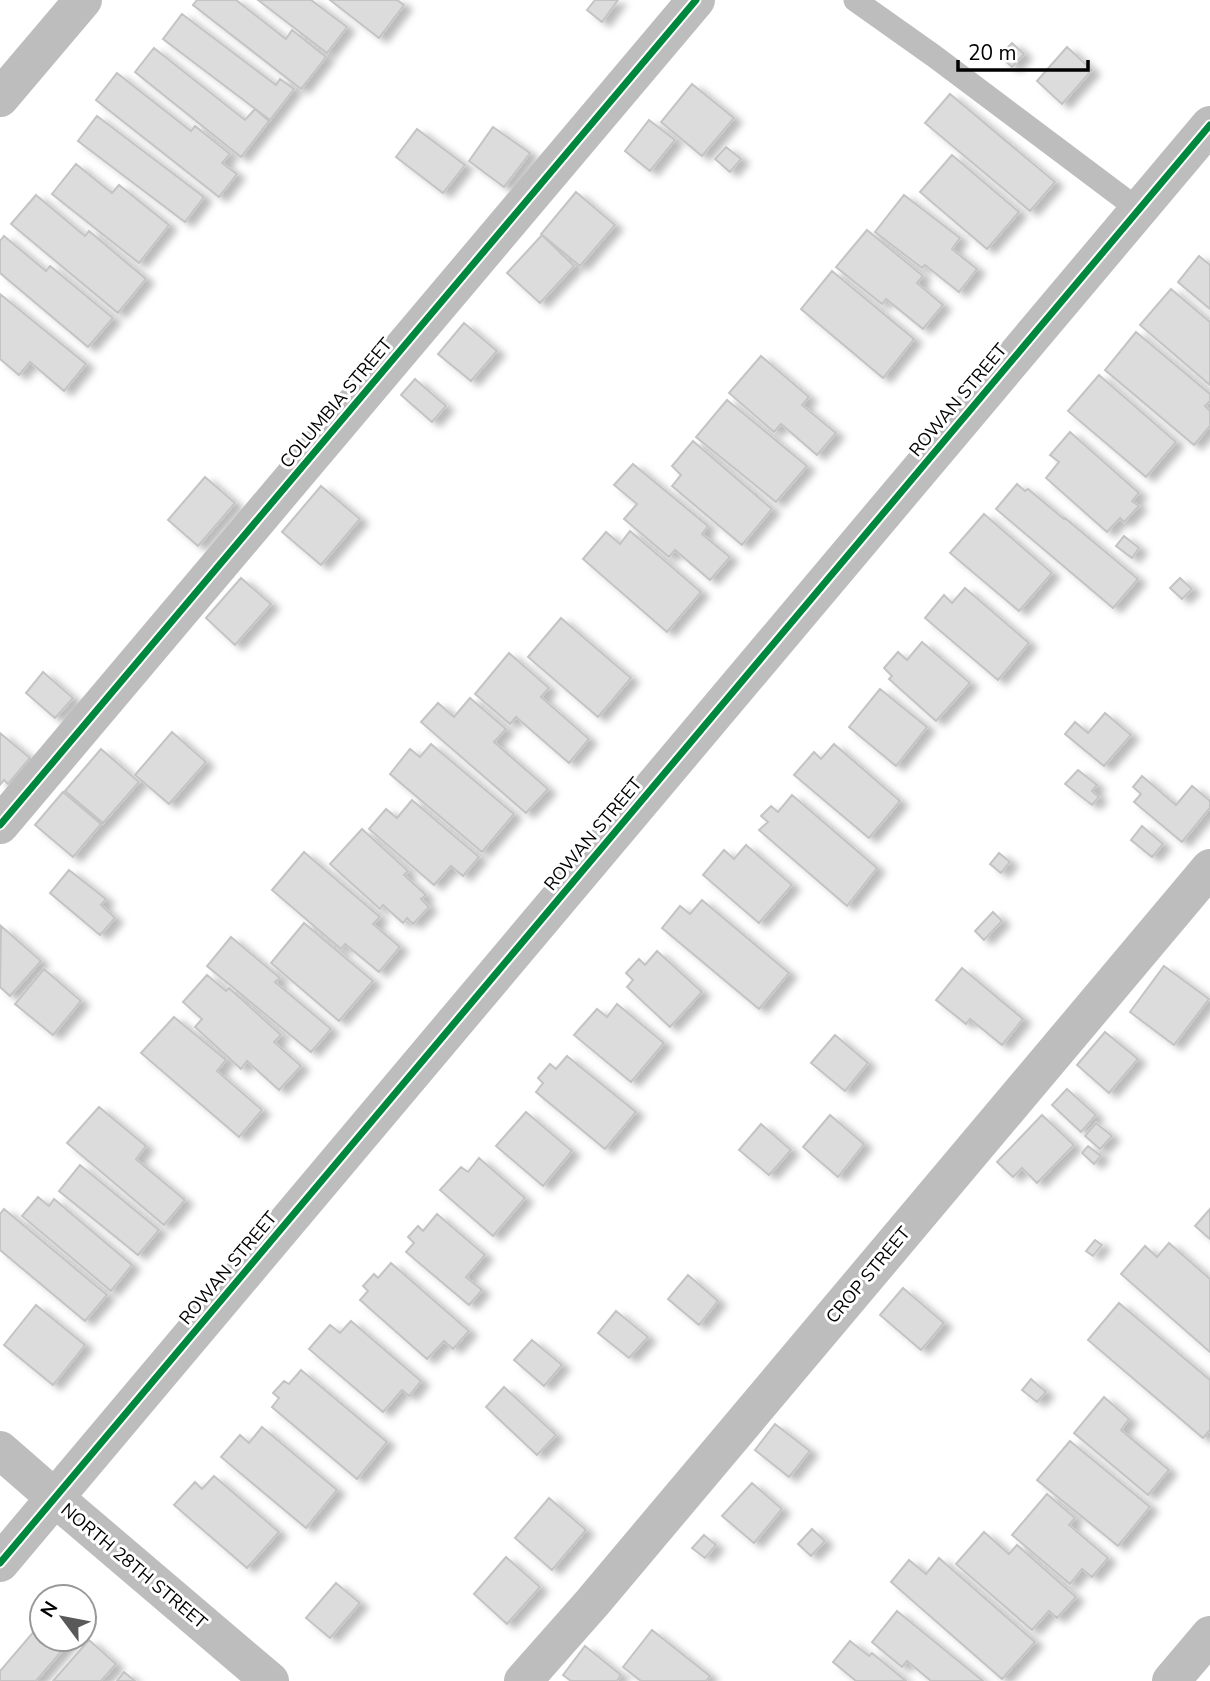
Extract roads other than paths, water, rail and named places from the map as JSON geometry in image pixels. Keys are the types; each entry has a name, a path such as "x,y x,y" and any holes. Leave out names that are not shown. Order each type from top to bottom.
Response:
{"street":[{"path":"0,99 83,0"},
{"name":"COLUMBIA STREET","path":"0,825 696,0"},
{"name":"ROWAN STREET","path":"0,1563 1210,125"},
{"name":"CROP STREET","path":"523,1681 619,1571 1210,868"},
{"name":"NORTH 28TH STREET","path":"0,1450 270,1681"},
{"path":"1171,1681 1210,1634"}],"lane":[{"path":"855,0 1139,210"}]}
